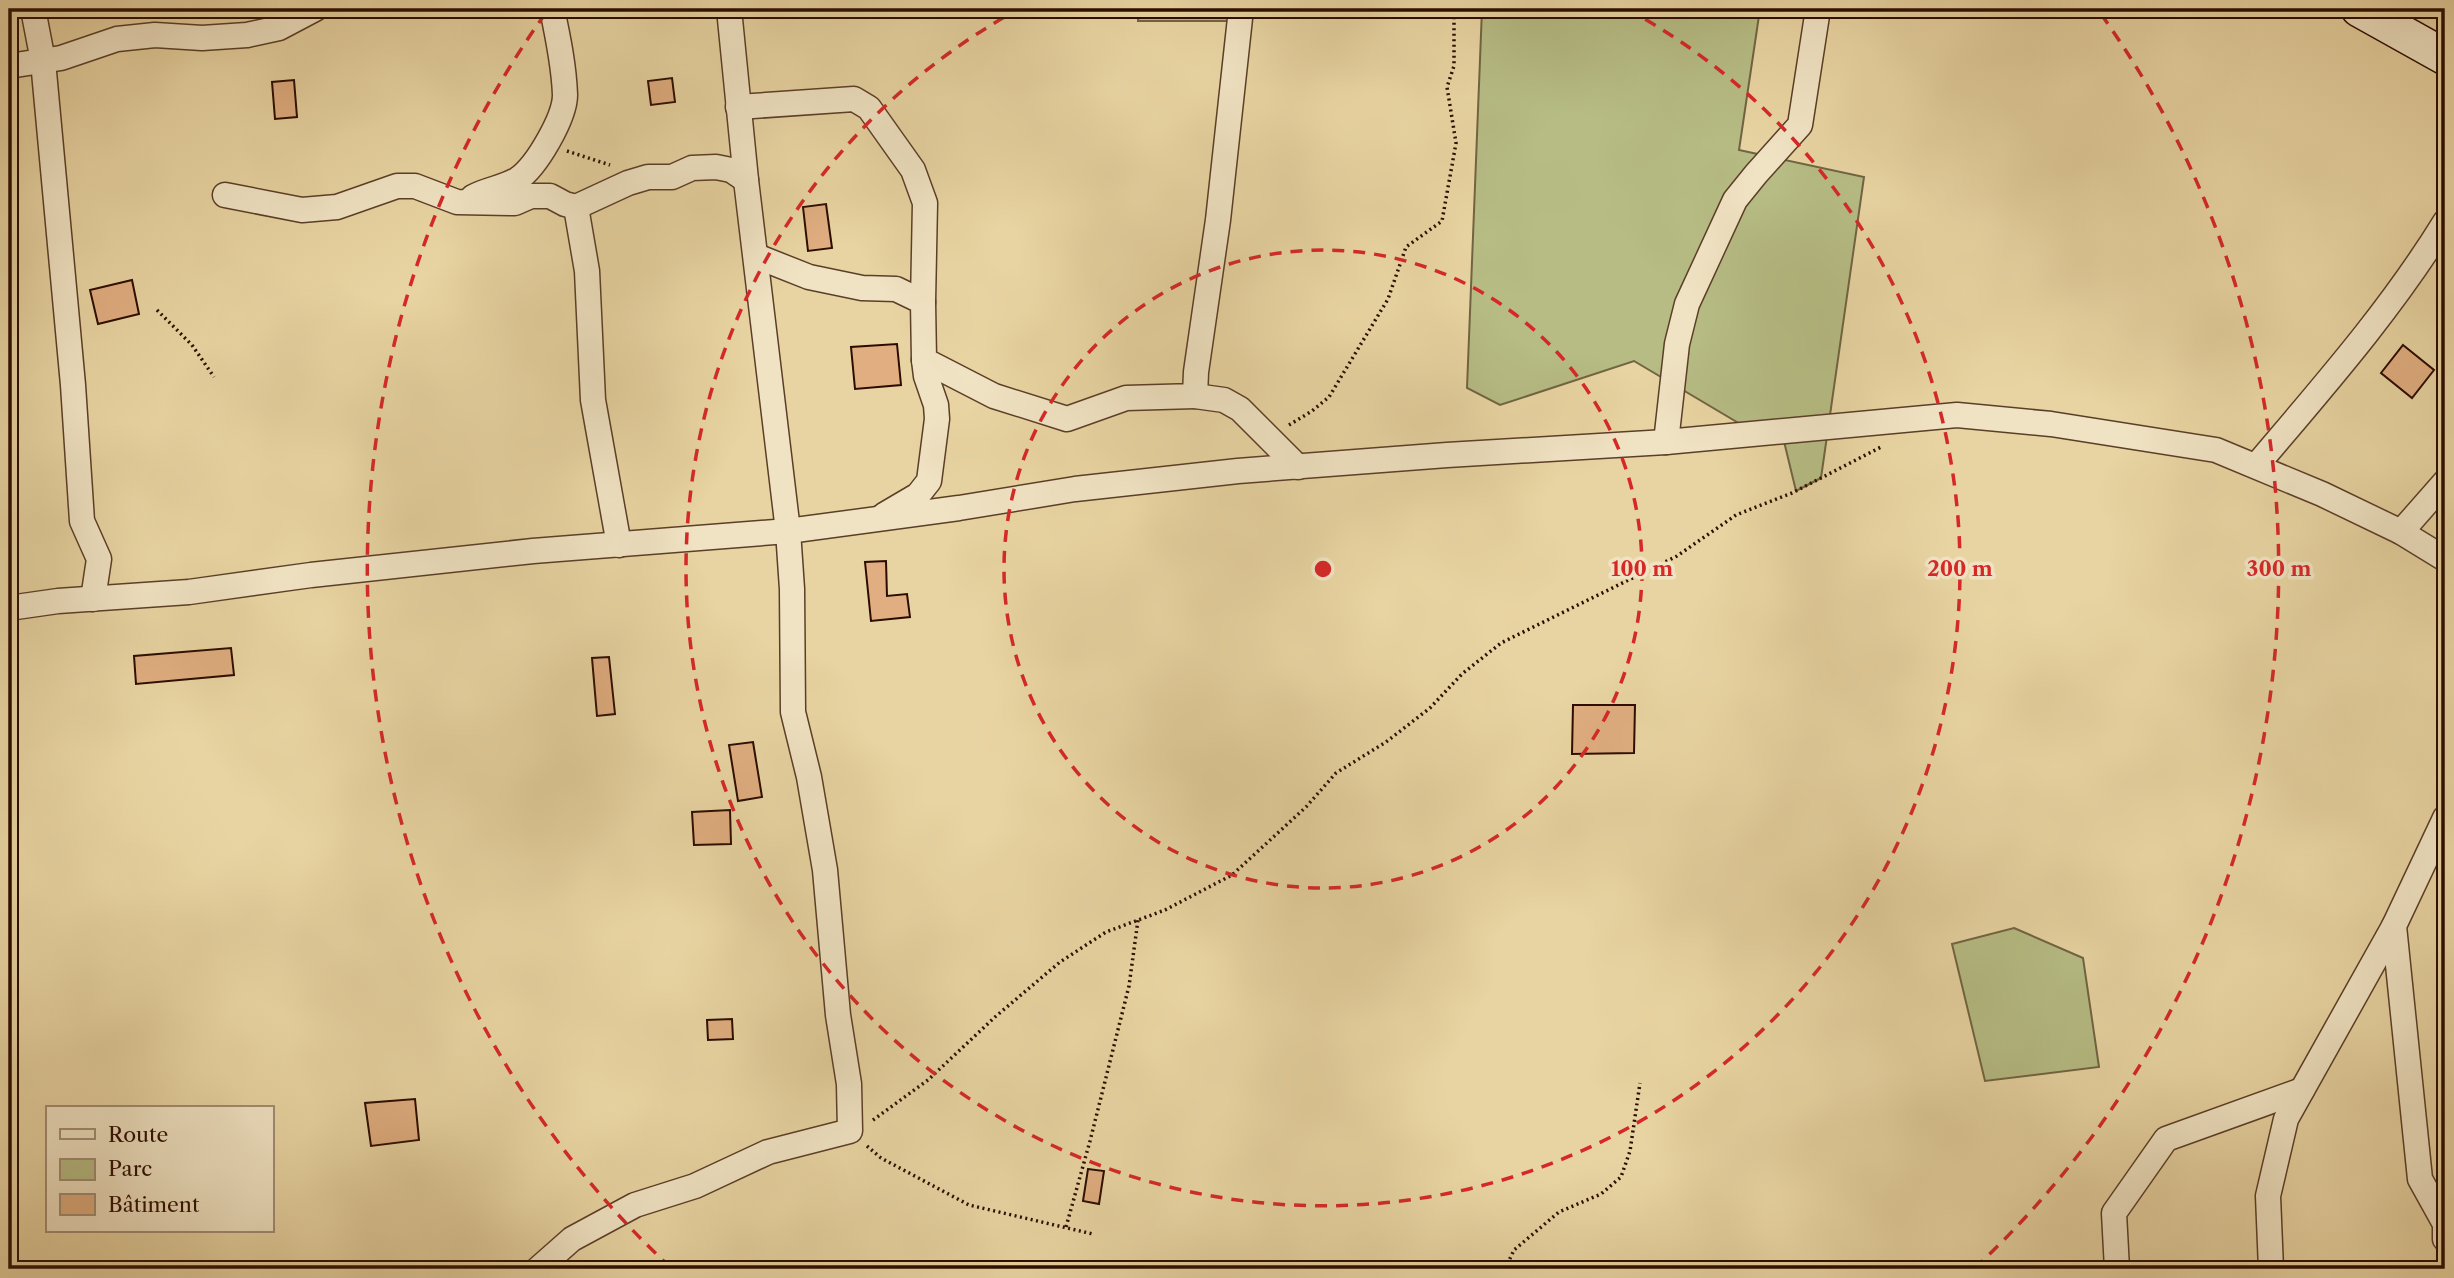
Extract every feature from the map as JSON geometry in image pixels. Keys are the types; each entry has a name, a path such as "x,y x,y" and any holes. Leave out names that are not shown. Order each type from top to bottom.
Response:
{"street":[{"path":"33,9 43,61 73,385 82,521 99,559 93,599"},
{"path":"9,66 83,52 117,39 155,35 202,38 247,34 279,28 315,9"},
{"path":"463,202 519,178 548,145 565,98 563,68 552,9"},
{"path":"538,1269 572,1239 635,1205 695,1186 768,1152 850,1130 849,1084 838,1015 825,870 809,777 793,712 792,589 788,531 746,180 729,9"},
{"path":"1195,396 1196,372 1219,220 1241,9"},
{"path":"1666,442 1677,344 1687,303 1735,200 1800,125 1818,9"},
{"path":"2359,9 2445,57"},
{"path":"738,107 854,99 869,108 913,170 925,203 924,360 937,419 929,481 918,495 877,520"},
{"path":"225,195 302,210 337,206 397,187 415,187 463,202 515,203 531,196 550,196 576,206 619,186 649,177 672,177 692,168 716,167 739,173 746,180"},
{"path":"576,206 587,271 593,400 619,545"},
{"path":"2256,466 2310,404 2408,281 2445,222"},
{"path":"756,256 809,277 862,288 896,289 923,302"},
{"path":"924,360 994,396 1067,419 1126,398 1195,396 1224,400 1240,409 1298,467"},
{"path":"9,608 189,592 312,575 533,551 788,531 1075,489 1298,467 1666,442 1957,415 2051,424 2216,450 2322,494 2401,532 2445,559"},
{"path":"2401,532 2445,482"},
{"path":"2271,1269 2268,1196 2286,1119 2394,926 2445,818"},
{"path":"2394,926 2420,1179 2445,1224 2445,1239"},
{"path":"2117,1269 2115,1213 2166,1139 2302,1090"}],"path":[{"path":"1269,437 1312,411 1329,397 1388,299 1406,247 1442,221 1456,143 1447,87 1454,66 1454,9"},
{"path":"548,145 649,177"},
{"path":"157,310 192,345 214,377"},
{"path":"850,1130 858,1131 928,1080 995,1017 1060,962 1106,932 1165,910 1232,875 1306,807 1336,774 1386,742 1419,716 1462,674 1502,643 1676,556 1736,515 1792,493 1882,446"},
{"path":"1066,1227 1129,986 1138,920"},
{"path":"1506,1269 1514,1250 1559,1212 1601,1194 1621,1177 1630,1151 1640,1083"},
{"path":"850,1130 881,1158 968,1205 1093,1234"}],"green space":[{"path":"1139,9 1238,9 1237,21 1138,21"},
{"path":"1482,9 1760,9 1739,150 1864,177 1821,478 1796,491 1781,429 1752,431 1634,361 1500,405 1467,388"},
{"path":"2014,928 2083,958 2099,1067 1985,1081 1952,944"}],"building":[{"path":"672,78 675,102 651,105 648,81"},
{"path":"294,80 297,117 275,119 272,82"},
{"path":"826,204 832,248 808,251 803,207"},
{"path":"132,280 139,314 98,324 90,290"},
{"path":"897,344 901,385 855,389 851,347"},
{"path":"2403,345 2434,370 2412,398 2381,373"},
{"path":"886,561 887,596 907,594 910,617 871,621 865,562"},
{"path":"231,648 234,675 136,684 134,656"},
{"path":"609,657 615,714 597,716 592,658"},
{"path":"1573,705 1635,705 1634,753 1572,754"},
{"path":"753,742 762,797 738,801 729,745"},
{"path":"730,810 731,844 694,845 692,812"},
{"path":"732,1019 733,1039 708,1040 707,1020"},
{"path":"415,1099 419,1140 371,1146 365,1103"},
{"path":"1088,1169 1104,1171 1099,1204 1083,1201"}]}
